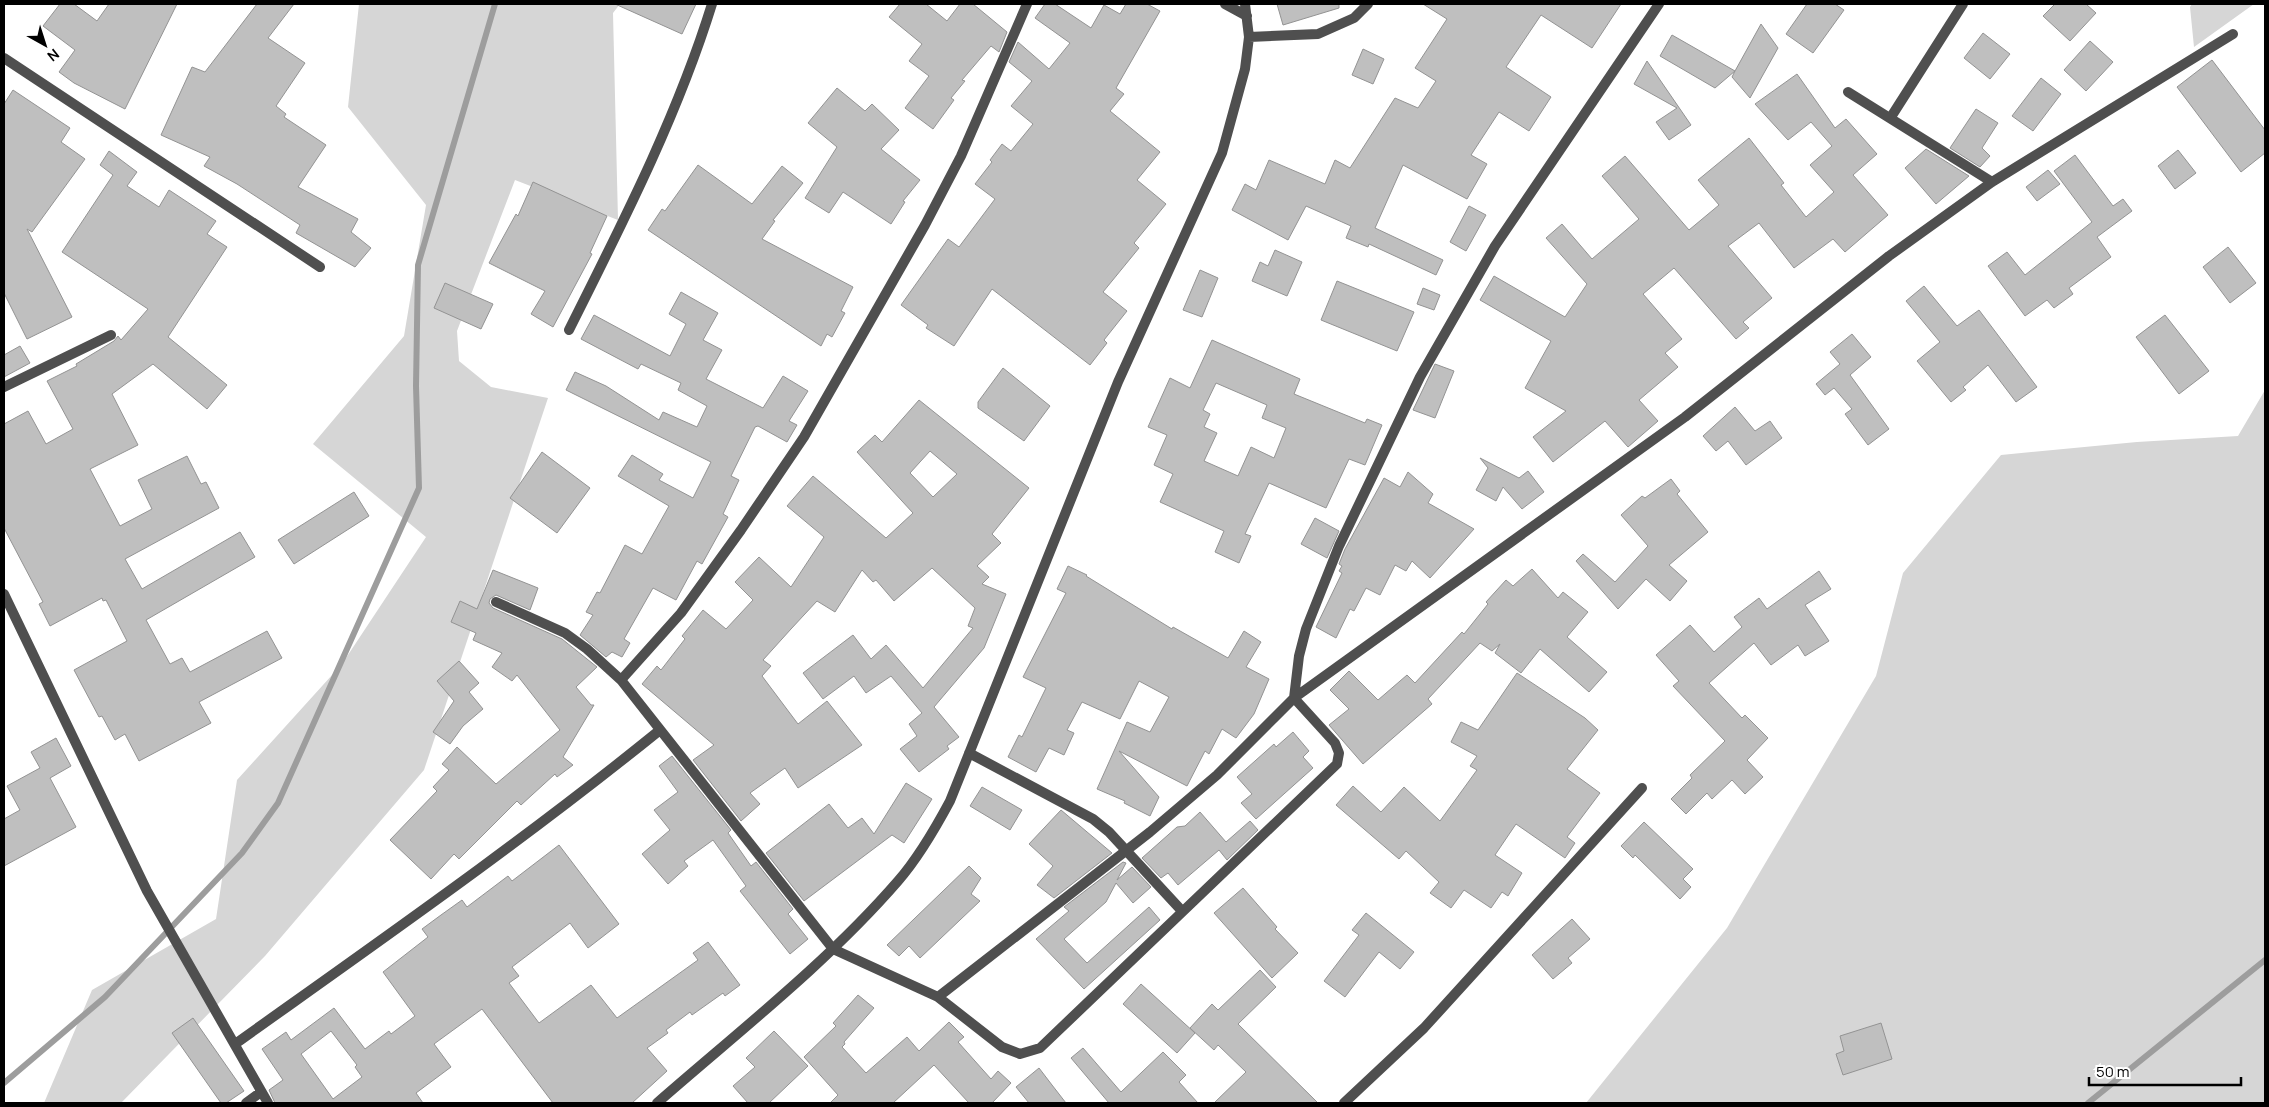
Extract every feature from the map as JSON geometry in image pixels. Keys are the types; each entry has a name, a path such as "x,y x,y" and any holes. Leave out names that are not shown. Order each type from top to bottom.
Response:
{"street":[{"path":"569,330 655,154 686,78 712,4"},
{"path":"621,680 681,613 804,438 925,225 961,156 1027,4"},
{"path":"1225,4 1247,16"},
{"path":"657,1103 833,949 899,881 930,839 950,801 1118,382 1222,153 1246,69 1249,37 1245,4"},
{"path":"1249,37 1318,34 1354,18 1368,4"},
{"path":"496,602 565,633 587,649 621,680 833,949 938,997 1002,1046 1020,1054 1040,1048 1338,764 1339,753 1335,743 1294,698 1299,656 1306,629 1339,546 1420,377 1495,246 1659,4"},
{"path":"1891,117 1963,4"},
{"path":"938,997 1127,851 1217,775 1294,698 1685,417 1889,256 1992,182 2233,34"},
{"path":"4,58 320,267"},
{"path":"1848,92 1891,117 1992,182"},
{"path":"4,387 111,335"},
{"path":"4,594 162,918 268,1103"},
{"path":"235,1044 424,909 610,771 660,730"},
{"path":"969,753 1093,819 1109,832 1182,911"},
{"path":"1344,1103 1424,1028 1642,788"},
{"path":"246,1103 261,1092"}],"shaded area":[{"path":"359,4 620,4 613,13 618,220 515,180 457,331 459,361 491,387 548,398 424,770 265,956 121,1103 44,1103 92,990 216,919 237,780 342,664 426,537 313,444 404,336 426,205 348,107"},
{"path":"2192,4 2254,4 2194,47 2190,7"},
{"path":"2265,390 2265,1103 1586,1103 1727,928 1876,676 1903,573 2001,455 2137,442 2238,436"}],"building":[{"path":"60,4 74,4 97,21 109,4 177,4 125,109 74,83 59,72 75,50 43,26"},
{"path":"257,4 294,4 268,38 305,63 276,106 286,114 284,117 326,145 298,187 358,219 351,232 371,248 355,267 296,233 300,225 237,184 204,166 210,157 161,135 192,67 205,72"},
{"path":"615,4 696,4 682,34"},
{"path":"900,4 926,4 947,21 960,4 973,4 1007,32 999,52 991,46 962,80 965,81 951,98 954,100 933,129 905,108 929,76 909,61 922,44 889,17"},
{"path":"1045,4 1055,4 1091,28 1104,5 1120,14 1126,4 1147,4 1160,11 1116,88 1124,94 1110,111 1160,152 1137,180 1166,204 1134,243 1139,248 1103,292 1127,311 1104,340 1107,343 1090,365 992,289 954,346 926,328 928,325 901,305 948,239 959,247 995,199 975,184 992,162 990,160 1002,144 1011,151 1033,124 1011,106 1032,81 1009,62 1018,42 1049,69 1070,43 1035,18"},
{"path":"1277,4 1339,4 1339,8 1283,25"},
{"path":"1423,4 1621,4 1592,48 1541,15 1506,67 1551,97 1529,131 1499,112 1471,155 1487,164 1467,199 1403,165 1375,228 1443,260 1436,275 1369,244 1368,247 1346,238 1351,226 1306,206 1288,240 1232,210 1245,184 1256,190 1269,160 1325,184 1335,160 1350,168 1395,98 1418,108 1436,81 1415,68 1447,19"},
{"path":"1807,4 1835,4 1844,10 1813,53 1786,34"},
{"path":"2055,4 2086,4 2096,13 2070,41 2043,16"},
{"path":"1761,24 1778,48 1750,98 1732,77"},
{"path":"1983,33 2010,54 1990,79 1964,58"},
{"path":"1672,35 1735,71 1715,88 1660,56"},
{"path":"2090,41 2113,62 2086,91 2064,70"},
{"path":"1363,49 1384,59 1373,84 1352,75"},
{"path":"2212,60 2265,130 2265,153 2241,172 2177,87"},
{"path":"1647,61 1691,125 1669,140 1656,122 1677,108 1634,84"},
{"path":"1797,74 1835,128 1846,119 1877,154 1853,175 1888,215 1845,252 1833,239 1794,268 1759,223 1728,246 1772,298 1743,322 1749,328 1736,339 1674,268 1643,294 1682,339 1665,353 1678,367 1639,400 1658,421 1628,447 1605,421 1553,462 1533,437 1566,411 1525,388 1551,341 1480,300 1494,276 1565,317 1587,284 1546,238 1562,224 1592,259 1639,219 1602,176 1625,156 1689,230 1719,205 1698,180 1749,138 1784,183 1781,185 1806,217 1834,192 1810,165 1832,146 1811,122 1788,140 1755,104"},
{"path":"2041,78 2061,94 2033,131 2012,116"},
{"path":"837,88 865,111 872,104 899,130 881,149 920,180 903,201 905,202 891,224 843,192 829,213 805,198 837,147 808,123"},
{"path":"13,90 70,128 61,142 85,159 32,232 27,229 72,317 27,339 4,293 4,104"},
{"path":"1976,109 1998,123 1982,148 1990,156 1980,167 1950,148"},
{"path":"1926,149 1969,176 1936,204 1905,168"},
{"path":"2178,150 2196,173 2175,189 2158,166"},
{"path":"109,151 137,172 127,186 159,207 169,190 216,221 207,234 227,247 168,337 227,385 207,409 153,364 112,394 138,445 90,469 120,526 152,509 138,480 187,456 201,484 206,482 219,508 125,559 142,589 240,532 255,557 146,620 170,664 182,658 190,672 267,631 282,658 199,702 211,723 139,761 125,734 115,740 102,716 99,717 74,670 127,641 106,600 103,601 102,598 50,626 39,604 43,602 4,528 4,424 28,411 46,444 73,429 47,381 77,366 76,364 114,341 118,336 121,340 148,309 62,252 113,175 100,165"},
{"path":"2075,155 2113,206 2123,199 2132,211 2097,237 2111,257 2069,288 2073,294 2054,308 2047,300 2025,316 1988,266 2007,252 2025,275 2092,222 2054,171"},
{"path":"698,165 752,204 782,166 803,183 773,220 775,221 762,239 853,287 841,311 845,313 832,337 827,334 821,346 648,230 662,209 665,211"},
{"path":"2048,170 2060,184 2037,201 2026,187"},
{"path":"533,182 607,216 590,253 592,254 553,327 531,314 545,291 489,263 516,214 518,216"},
{"path":"1469,206 1486,215 1466,251 1450,242"},
{"path":"2228,247 2256,283 2230,303 2203,267"},
{"path":"1275,250 1302,262 1287,296 1252,281 1260,262 1268,266"},
{"path":"1200,270 1218,278 1202,317 1183,310"},
{"path":"1337,281 1414,312 1397,351 1321,320"},
{"path":"445,283 493,304 481,329 434,308"},
{"path":"1924,286 1957,326 1979,310 2037,387 2016,402 1988,365 1963,387 1966,390 1951,402 1917,361 1940,342 1906,301"},
{"path":"1423,288 1440,295 1434,310 1417,304"},
{"path":"681,292 718,313 703,340 722,350 706,379 763,408 783,376 808,391 789,421 797,425 787,442 758,426 755,427 731,476 739,480 723,514 728,517 702,564 697,561 676,600 653,588 624,639 630,643 622,657 612,652 606,657 580,635 593,615 586,612 597,592 600,593 625,545 642,554 669,506 618,476 632,455 663,474 659,480 693,498 711,462 566,390 575,372 606,386 659,420 663,412 697,427 707,406 678,390 681,383 641,364 638,369 581,339 594,315 670,356 686,324 669,314"},
{"path":"2165,315 2209,371 2179,394 2136,337"},
{"path":"1852,334 1871,357 1850,375 1889,429 1868,445 1845,414 1852,409 1834,388 1825,395 1816,384 1840,364 1830,352"},
{"path":"1212,340 1300,379 1294,394 1365,423 1367,419 1382,425 1365,465 1349,459 1326,508 1269,483 1245,534 1251,536 1239,563 1215,552 1224,531 1160,502 1173,474 1154,465 1167,435 1148,427 1170,378 1190,388","holes":["1216,383 1267,405 1262,418 1286,428 1274,458 1251,447 1238,476 1204,461 1217,433 1204,427 1210,414 1203,410"]},
{"path":"20,346 30,363 4,377 4,355"},
{"path":"1435,364 1454,371 1435,418 1413,410"},
{"path":"1003,368 1050,406 1024,441 978,408 978,402"},
{"path":"919,400 1029,488 992,534 1001,543 977,566 989,577 982,584 1006,594 984,648 934,707 959,737 947,746 949,749 919,772 900,749 917,736 909,724 922,713 891,676 866,693 854,676 823,699 803,673 853,635 871,659 886,645 923,688 973,628 968,626 975,608 932,568 894,601 876,580 873,582 862,570 835,612 817,601 763,660 771,666 762,676 798,724 827,701 862,745 798,788 785,768 750,793 760,804 741,821 693,760 714,745 642,684 657,666 661,670 685,639 682,636 703,610 726,629 753,600 735,582 759,557 791,587 824,537 787,506 813,476 886,538 913,513 857,452 875,435 882,442","holes":["930,451 957,474 933,497 910,473"]},
{"path":"1735,407 1755,431 1770,421 1782,438 1746,465 1728,441 1716,451 1703,436"},
{"path":"542,452 590,488 557,533 510,498"},
{"path":"1480,458 1519,478 1528,471 1544,492 1522,509 1503,487 1496,501 1476,490 1488,468"},
{"path":"1408,472 1433,494 1428,503 1474,529 1430,578 1412,561 1406,571 1395,565 1380,595 1366,588 1354,611 1350,609 1336,638 1316,627 1342,573 1339,571 1342,566 1339,564 1345,549 1384,478 1400,487"},
{"path":"1671,479 1680,491 1677,494 1708,532 1669,565 1687,581 1670,601 1646,579 1618,609 1576,561 1583,554 1615,582 1648,546 1621,515 1642,496 1645,498"},
{"path":"354,492 369,516 294,564 278,540"},
{"path":"1315,518 1339,531 1327,558 1301,544"},
{"path":"1068,566 1087,575 1172,629 1173,627 1228,658 1244,631 1261,642 1246,667 1269,679 1254,714 1236,738 1222,729 1209,754 1205,751 1187,786 1119,751 1159,797 1150,816 1124,803 1125,801 1097,789 1127,722 1150,732 1169,697 1139,681 1120,719 1082,702 1067,730 1074,733 1064,755 1049,748 1036,772 1008,757 1019,735 1022,737 1046,688 1023,677 1066,593 1057,589"},
{"path":"1532,569 1558,598 1563,592 1588,612 1567,637 1607,672 1589,692 1540,649 1521,673 1495,653 1500,644 1492,651 1480,643 1428,699 1432,704 1363,764 1329,725 1349,709 1330,690 1349,671 1378,700 1407,675 1415,683 1462,632 1464,634 1488,604 1486,602 1506,580 1513,586"},
{"path":"493,570 538,588 530,610 496,595 490,599 489,603 493,608 562,639 597,667 576,687 591,705 594,705 563,757 573,765 557,777 555,774 521,805 517,801 459,859 454,854 431,879 390,840 437,791 433,787 449,770 442,764 457,747 496,784 560,730 517,675 512,681 492,667 502,653 473,640 476,633 451,622 460,601 477,609"},
{"path":"1819,571 1831,589 1805,605 1829,641 1805,656 1798,645 1771,665 1754,643 1709,683 1742,718 1745,715 1768,738 1747,760 1763,777 1745,794 1732,780 1712,799 1707,793 1686,814 1671,799 1692,778 1690,775 1725,741 1673,686 1679,681 1656,655 1690,625 1714,652 1742,627 1734,617 1759,598 1767,609"},
{"path":"459,661 479,683 469,692 483,709 463,726 450,744 433,732 454,701 437,681"},
{"path":"1517,673 1585,718 1598,730 1567,769 1600,793 1567,837 1575,843 1565,858 1516,824 1495,855 1522,873 1508,896 1502,892 1491,908 1464,890 1451,908 1430,893 1439,882 1406,851 1399,859 1336,805 1353,786 1381,812 1404,787 1440,821 1477,770 1470,766 1477,756 1451,742 1461,722 1478,730"},
{"path":"1293,732 1309,751 1303,757 1313,768 1256,819 1241,803 1252,794 1237,777 1274,744 1276,747"},
{"path":"56,738 71,766 50,778 76,827 4,866 4,819 20,810 7,786 40,768 31,752"},
{"path":"672,756 731,830 728,833 751,866 756,862 793,909 788,914 808,939 790,954 740,891 746,886 713,840 684,861 688,866 668,884 642,854 670,830 654,810 678,792 659,766"},
{"path":"906,783 932,799 904,843 892,835 804,901 766,853 829,804 848,828 862,818 874,834"},
{"path":"982,787 1022,810 1010,830 970,806"},
{"path":"1061,810 1112,853 1054,898 1037,885 1053,866 1029,844"},
{"path":"1200,812 1226,842 1250,821 1258,830 1227,860 1219,850 1178,885 1168,873 1161,878 1142,858 1177,827 1185,826"},
{"path":"1644,822 1693,869 1683,879 1691,887 1680,899 1635,855 1633,858 1621,846"},
{"path":"559,845 619,924 588,948 570,923 512,967 519,976 509,983 539,1023 591,985 617,1018 698,960 693,953 708,942 740,985 725,996 723,993 692,1015 690,1012 666,1030 668,1033 647,1048 667,1071 632,1103 553,1103 482,1009 434,1044 451,1067 416,1093 423,1103 275,1103 269,1090 283,1080 262,1049 286,1032 291,1040 334,1008 365,1049 389,1031 391,1034 415,1016 383,972 428,937 422,929 462,900 467,907 508,876 512,881","holes":["331,1031 357,1065 355,1067 362,1077 333,1099 301,1054"]},
{"path":"1123,862 1126,863 1117,880 1132,867 1151,887 1133,903 1116,883 1106,902 1064,939 1087,963 1149,907 1160,920 1084,989 1036,939 1069,911 1064,907"},
{"path":"969,866 981,878 971,894 980,901 920,958 909,946 899,956 887,945"},
{"path":"1243,888 1277,927 1275,929 1298,953 1272,978 1214,913"},
{"path":"1366,913 1414,952 1400,969 1379,952 1345,997 1324,981 1359,935 1352,930"},
{"path":"1572,919 1590,939 1568,958 1572,963 1553,979 1532,955"},
{"path":"1260,970 1276,987 1238,1024 1318,1103 1214,1103 1246,1072 1218,1045 1214,1050 1190,1028 1212,1004 1218,1010"},
{"path":"1141,984 1195,1033 1177,1053 1123,1004"},
{"path":"858,995 874,1008 844,1042 845,1044 842,1047 866,1073 907,1037 919,1051 949,1022 964,1037 958,1042 991,1079 998,1071 1011,1083 992,1103 969,1103 934,1065 893,1103 830,1103 838,1095 804,1057 836,1026 833,1023"},
{"path":"193,1018 244,1091 226,1103 221,1103 172,1033"},
{"path":"1881,1023 1892,1059 1843,1075 1836,1054 1844,1051 1840,1036"},
{"path":"774,1031 808,1066 769,1103 748,1103 733,1086 755,1067 746,1058"},
{"path":"1083,1048 1121,1092 1163,1052 1186,1075 1179,1082 1198,1103 1109,1103 1071,1058"},
{"path":"1039,1068 1066,1103 1029,1103 1016,1087"}],"waterway":[{"path":"4,1083 105,997 242,853 278,803 419,488 416,386 418,265 495,4"},
{"path":"2088,1103 2265,960"}]}
